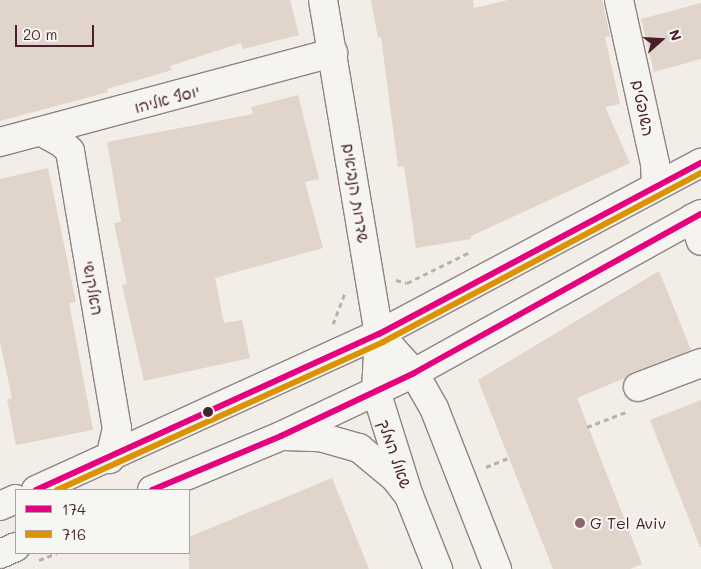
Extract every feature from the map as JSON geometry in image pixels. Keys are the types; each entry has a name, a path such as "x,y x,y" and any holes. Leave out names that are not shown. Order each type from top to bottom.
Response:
{"street":[{"name":"שדרות הנביאים","path":"323,0 378,334"},
{"name":"השופטים","path":"619,0 655,164 656,186"},
{"name":"יוסף אליהו","path":"0,142 333,53"},
{"name":"האלקושי","path":"42,132 62,142 70,151 117,428 110,458"},
{"path":"38,489 110,458 378,334 701,164"},
{"path":"154,489 281,436 414,373 698,224"},
{"path":"378,334 414,373 434,408 497,569"},
{"name":"שאול המלך","path":"378,334 376,391 409,496 438,569"},
{"path":"638,387 701,363"},
{"path":"281,436 320,437 359,448 395,478 409,496"},
{"path":"0,506 15,499"},
{"path":"0,554 15,547"}],"building":[{"path":"0,0 290,0 299,35 243,49 241,43 170,66 172,70 107,89 108,92 0,121"},
{"path":"371,0 473,0 474,8 508,0 602,0 610,36 605,37 620,104 605,107 630,163 471,236 471,239 416,248 404,166 398,167 381,37 378,38"},
{"path":"701,3 701,59 654,72 641,19"},
{"path":"298,95 319,179 305,182 323,248 215,278 224,323 242,320 250,358 144,381 122,285 127,284 114,223 121,222 107,142 253,114 251,107"},
{"path":"48,168 76,302 69,303 93,430 16,445 7,399 12,398 0,342 0,179"},
{"path":"659,271 691,350 577,398 642,564 630,569 553,569 478,380"},
{"path":"701,400 701,547 700,547 650,420"},
{"path":"332,478 369,569 189,569 190,537"}],"transit line":[{"name":"174","path":"38,489 379,334 701,163"},
{"name":"716","path":"59,489 383,342 701,173"},
{"name":"174","path":"154,489 281,436 414,373 701,214"}],"place":[{"name":"G Tel Aviv","path":"580,523"}]}
